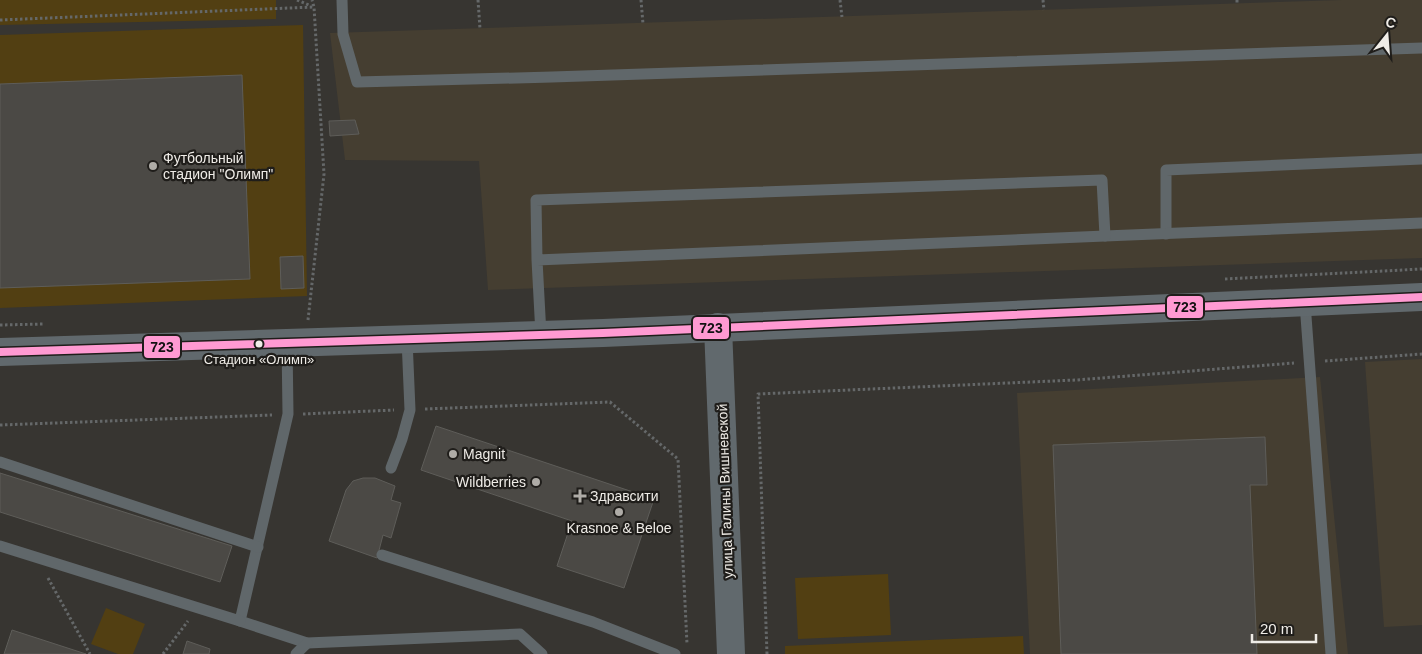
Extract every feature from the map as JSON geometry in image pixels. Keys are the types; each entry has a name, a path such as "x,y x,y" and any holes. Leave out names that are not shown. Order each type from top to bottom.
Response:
{"street":[{"path":"0,352 541,335 1305,304 1422,297"},
{"name":"улица Галины Вишневской","path":"718,327 731,654"}],"lane":[{"path":"342,0 343,34 357,82 1422,48"},
{"path":"1166,234 1166,170 1422,159"},
{"path":"541,335 536,200 1102,180 1105,236"},
{"path":"537,260 1422,223"},
{"path":"1305,304 1331,654"},
{"path":"391,468 410,410 408,339"},
{"path":"240,621 288,414 287,342"},
{"path":"0,462 258,547"},
{"path":"0,546 307,643 520,634 542,654"},
{"path":"382,555 593,622 675,654"},
{"path":"296,654 307,643"}],"path":[{"path":"297,0 314,7"},
{"path":"308,320 324,174 314,7 312,0"},
{"path":"478,0 480,29"},
{"path":"641,0 643,24"},
{"path":"840,0 842,17"},
{"path":"1043,0 1044,10"},
{"path":"0,20 314,7"},
{"path":"767,654 758,394 1076,380 1422,354"},
{"path":"0,425 610,402 678,459 687,644"},
{"path":"37,558 90,654"},
{"path":"163,654 198,608"}],"shaded area":[{"path":"0,0 276,0 276,19 0,25"},
{"path":"1342,0 1422,0 1422,258 488,290 479,161 345,160 330,33"},
{"name":"Футбольный стадион \"Олимп\"","path":"303,25 307,296 0,308 0,35"},
{"path":"1422,359 1422,625 1384,627 1365,362"},
{"path":"1320,377 1348,654 1030,654 1017,393"},
{"path":"888,574 891,635 798,639 795,578"},
{"path":"106,608 145,624 133,654 118,654 91,644"},
{"path":"1023,636 1024,654 785,654 785,646"}],"building":[{"name":"Футбольный стадион \"Олимп\"","path":"242,75 250,279 0,288 0,84"},
{"path":"355,120 359,134 330,136 329,121"},
{"path":"303,256 304,288 281,289 280,257"},
{"path":"436,426 654,499 624,588 557,566 572,521 421,470"},
{"path":"1265,437 1267,485 1250,485 1257,654 1061,654 1053,445"},
{"path":"0,473 232,546 220,582 0,512"},
{"path":"363,478 375,478 395,486 391,500 401,503 391,538 383,535 377,558 329,541 346,490 353,481"},
{"path":"12,630 86,654 4,654"},
{"path":"187,641 210,649 209,654 183,654"}],"transit line":[{"name":"723","path":"0,352 603,333 1422,297"}],"place":[{"name":"Футбольный стадион \"Олимп\"","path":"153,166"},
{"name":"Стадион «Олимп»","path":"259,344"},
{"name":"Magnit","path":"453,454"},
{"name":"Wildberries","path":"536,482"},
{"name":"Здравсити","path":"580,496"},
{"name":"Krasnoe & Beloe","path":"619,512"}]}
